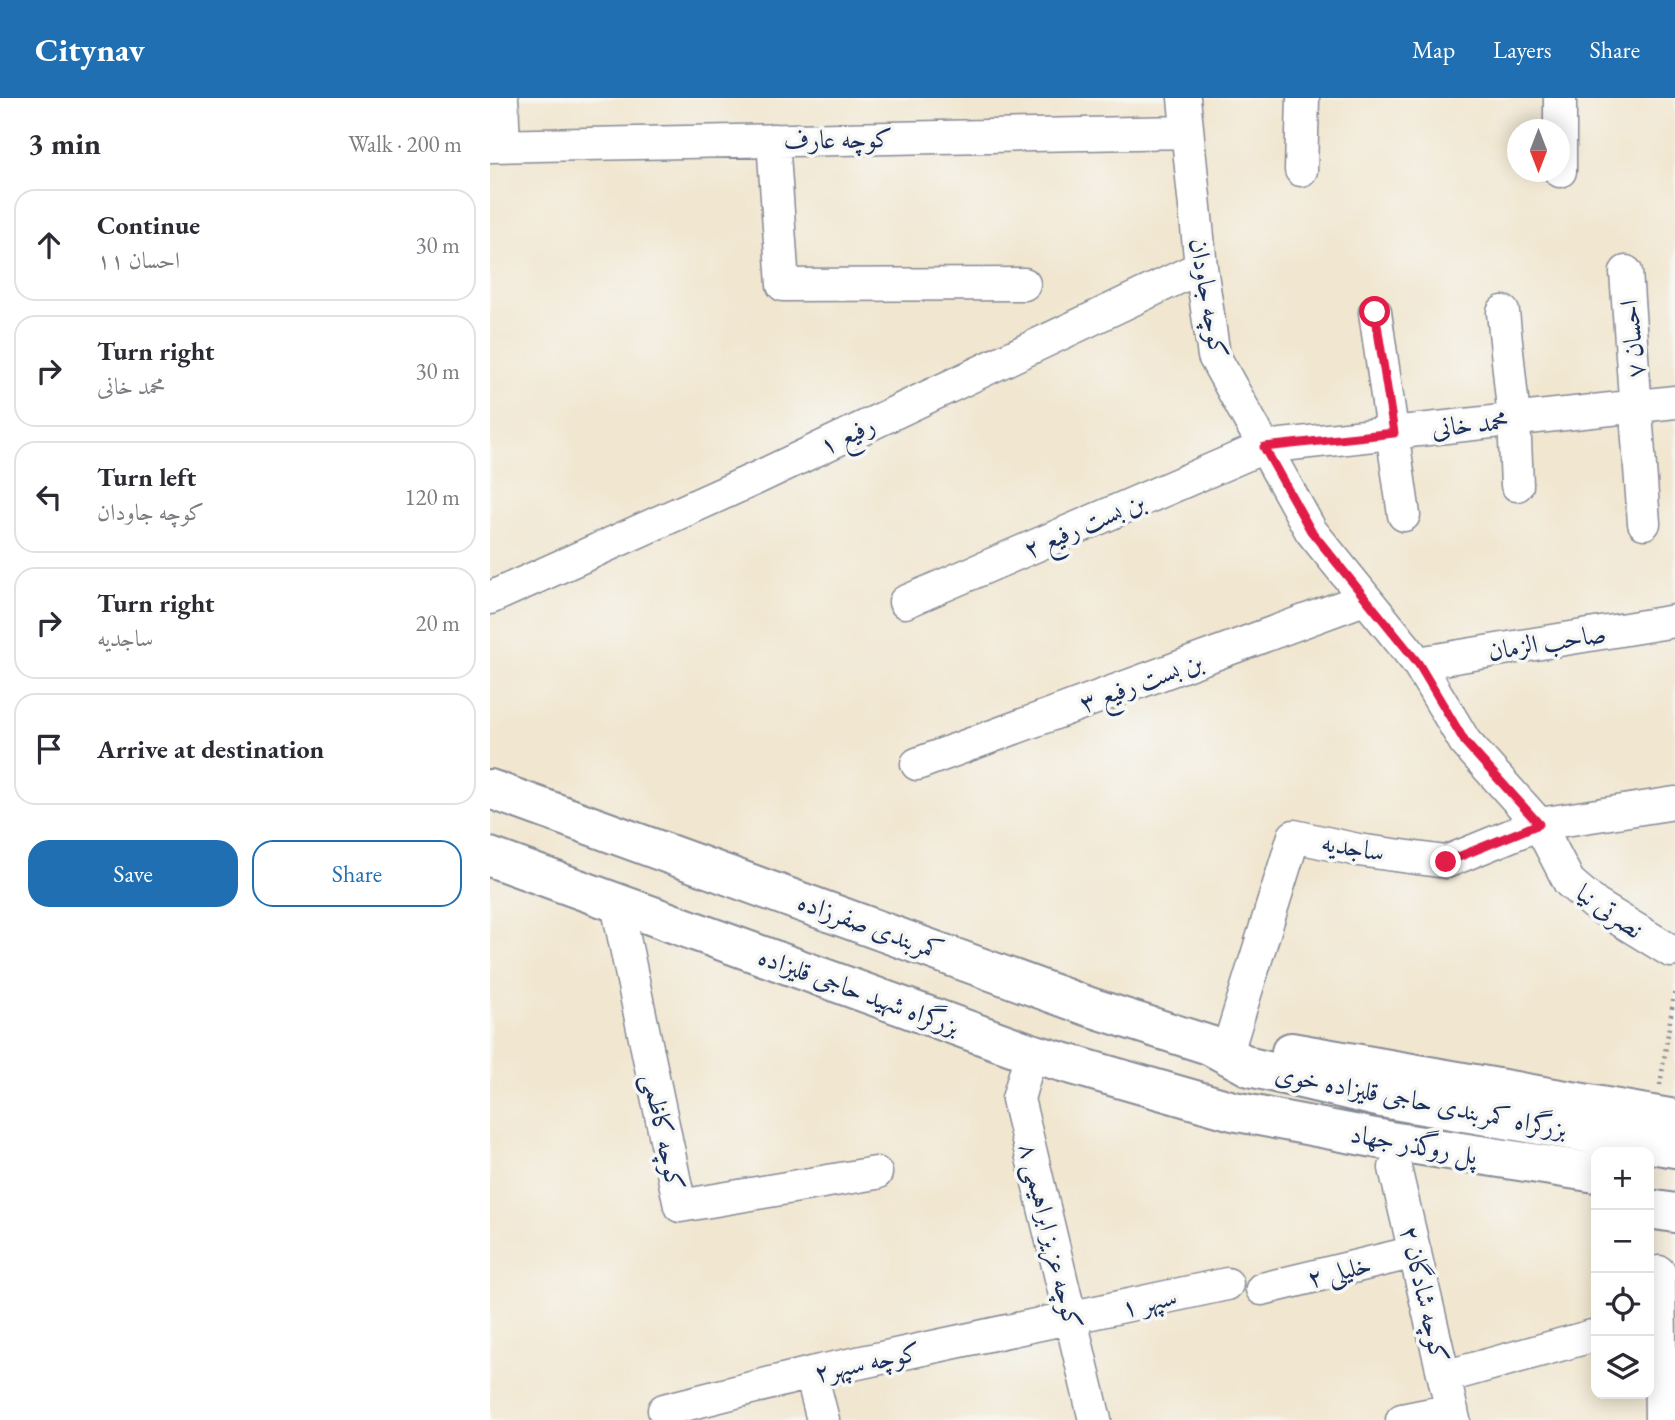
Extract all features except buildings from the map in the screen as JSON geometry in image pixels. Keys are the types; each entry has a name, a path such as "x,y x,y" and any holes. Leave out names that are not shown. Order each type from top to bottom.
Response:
{"highway":[{"name":"کمربندی صفرزاده","path":"490,789 1090,1007 1229,1053"},
{"name":"بزرگراه شهید حاجی قلیزاده","path":"490,857 1031,1053 1233,1111"},
{"path":"1229,1053 1266,1048 1665,1117"},
{"name":"بزرگراه کمربندی حاجی قلیزاده خوی","path":"1229,1053 1382,1098 1675,1148"},
{"path":"1182,1096 1223,1129 1395,1168 1591,1199"},
{"name":"پل روگذر جهاد","path":"1233,1111 1390,1141 1591,1172"},
{"path":"1654,1183 1675,1186"},
{"path":"1654,1210 1675,1213"}],"street":[{"path":"497,145 502,98"},
{"name":"کوچه جاودان","path":"1184,98 1201,267 1214,356 1311,531 1418,663 1465,742 1539,824"},
{"path":"1301,170 1303,98"},
{"path":"1560,98 1560,119"},
{"name":"کوچه عارف","path":"497,145 1186,132"},
{"path":"773,140 783,285 1024,284"},
{"name":"رفیع ۱","path":"490,598 757,478 1201,267"},
{"name":"احسان ۷","path":"1626,272 1644,523"},
{"path":"1375,312 1404,515"},
{"path":"1503,312 1514,419 1517,485"},
{"name":"محمد خانی","path":"1264,447 1675,402"},
{"name":"بن بست رفیع ۲","path":"905,602 1264,447"},
{"name":"بن بست رفیع ۳","path":"917,764 1364,599"},
{"name":"صاحب الزمان","path":"1418,663 1675,621"},
{"path":"1539,824 1675,803"},
{"name":"نصرتی نیا","path":"1539,824 1569,882 1596,905 1671,951"},
{"name":"ساجدیه","path":"1229,1053 1294,836 1358,850 1446,862 1539,824"},
{"name":"کوچه کاظمی","path":"617,904 680,1206 876,1172"},
{"name":"۸ کوچه عزیز ابراهیمی","path":"1031,1053 1018,1099 1095,1420"},
{"name":"کوچه شادگان ۲","path":"1395,1168 1453,1415"},
{"name":"خلیلی ۲","path":"1262,1289 1415,1252"},
{"path":"1659,1272 1661,1420"},
{"name":"سپهر ۱","path":"1072,1319 1227,1284"},
{"name":"کوچه سپهر۲","path":"664,1410 811,1373 1072,1319"},
{"path":"1444,1377 1591,1336"},
{"path":"811,1373 823,1420"},
{"path":"1402,1420 1453,1415"}],"path":[{"path":"1665,1117 1675,989"}],"route":[{"path":"1375,312 1394,433 1264,447 1311,531 1418,663 1465,742 1539,824 1446,862"}]}
